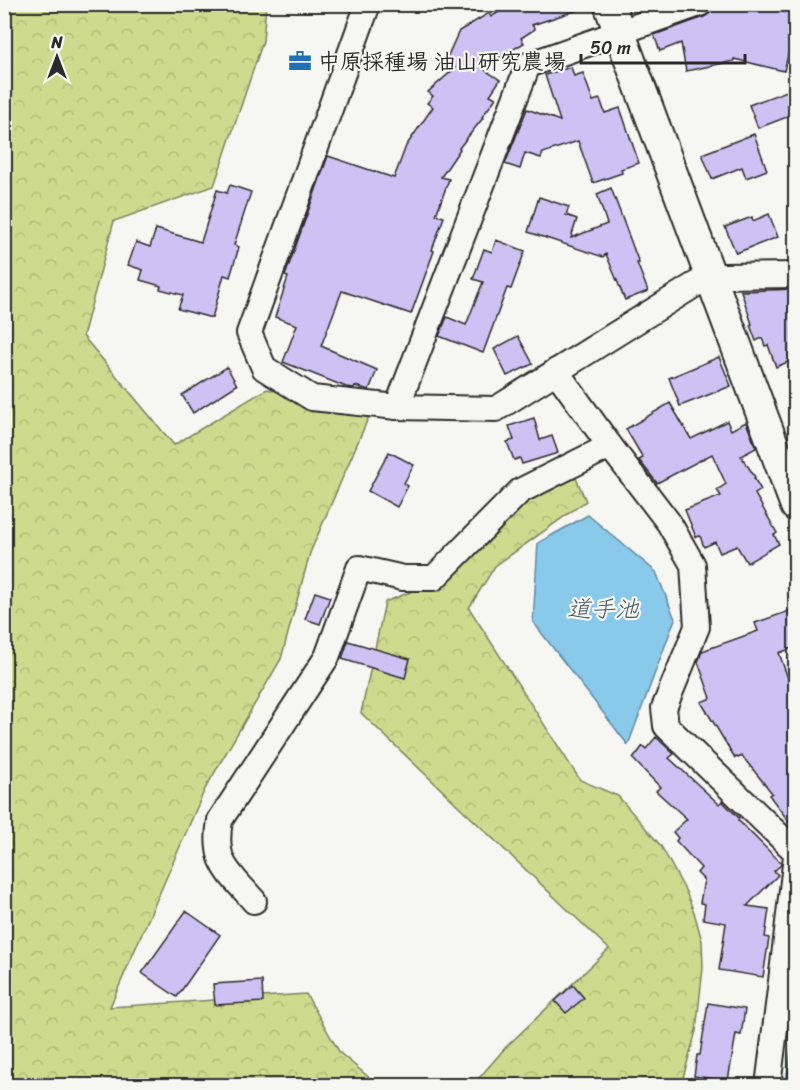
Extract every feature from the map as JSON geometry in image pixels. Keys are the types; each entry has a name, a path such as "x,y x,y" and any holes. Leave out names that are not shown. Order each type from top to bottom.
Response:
{"street":[{"path":"368,4 249,333 264,368 312,398 397,407 496,409 696,284 724,276 795,275"},
{"path":"609,4 795,506"},
{"path":"397,407 528,65 699,4"},
{"path":"556,371 669,522 693,565 697,627 664,708 666,726 795,854 789,973 768,1086"},
{"path":"254,901 224,866 219,855 217,835 220,820 327,657 359,568 404,578 434,578 520,491 610,446"}],"green space":[{"path":"5,5 266,5 263,41 214,186 114,221 83,336 174,445 267,389 370,414 310,553 281,659 205,789 110,1007 306,994 340,1053 378,1085 5,1086"},
{"path":"576,478 586,501 495,566 469,608 580,780 618,796 661,846 686,892 702,941 703,968 696,1031 681,1085 473,1085 505,1048 609,949 361,713 385,602 443,579 517,506 541,490"}],"water":[{"name":"道手池","path":"588,515 656,572 675,619 628,745 533,622 538,543"}],"building":[{"path":"512,4 583,4 584,8 532,25 535,29 521,38 524,43 482,68 500,80 490,95 496,98 441,177 449,179 436,215 444,217 411,314 342,291 321,346 377,370 369,390 355,386 354,388 346,387 283,362 297,325 275,317 288,277 285,276 328,156 394,178 406,146 433,107 427,103 433,96 428,92 455,68 445,62 459,31 489,13 491,17"},
{"path":"725,4 791,4 795,16 795,45 790,47 784,71 734,59 734,61 686,71 681,43 660,51 654,35 704,17"},
{"path":"571,67 574,76 583,73 593,101 600,99 605,113 620,108 639,163 621,169 622,173 593,183 578,141 543,153 541,158 525,153 520,169 505,164 527,109 560,121 545,75"},
{"path":"795,88 795,114 758,128 749,105"},
{"path":"754,134 767,170 746,178 742,167 712,179 702,154"},
{"path":"230,185 251,192 234,245 239,247 230,277 224,275 212,318 178,309 183,295 160,289 161,286 140,280 143,270 128,265 136,242 150,247 156,229 201,242 217,190 227,193"},
{"path":"611,188 648,291 625,300 606,254 603,257 528,232 539,197 569,207 566,215 577,219 571,238 607,224 597,194"},
{"path":"769,214 778,237 736,253 725,227 752,217 753,221"},
{"path":"496,240 525,251 511,289 507,288 483,353 439,336 447,317 466,325 483,282 473,279 484,249 492,252"},
{"path":"795,289 795,359 776,367 768,345 765,346 762,338 756,341 741,291"},
{"path":"518,336 533,364 507,376 494,349"},
{"path":"719,357 731,386 680,406 669,378"},
{"path":"227,367 237,385 193,413 182,395"},
{"path":"670,403 691,439 727,421 731,430 746,422 756,448 741,456 761,490 755,494 777,533 774,535 779,544 747,563 737,546 720,553 715,542 704,547 700,536 696,537 685,510 721,496 717,490 726,484 712,454 657,483 639,460 643,458 626,429"},
{"path":"534,418 540,440 552,436 558,453 522,464 520,458 514,460 507,442 514,440 509,426"},
{"path":"389,452 414,465 404,483 408,486 397,507 368,491"},
{"path":"315,592 330,597 320,624 305,619"},
{"path":"795,609 795,647 779,653 795,698 795,830 769,795 772,793 742,756 735,758 701,702 711,698 698,662 702,651 758,631 755,623"},
{"path":"348,641 410,659 405,678 342,659"},
{"path":"656,737 674,754 669,758 719,804 722,801 781,863 774,871 778,875 747,906 769,909 765,937 769,938 763,977 719,970 726,923 703,919 705,904 700,903 704,880 697,873 701,868 676,841 678,838 673,832 687,819 656,791 660,787 633,759 643,746 646,749"},
{"path":"186,911 220,935 177,997 142,973"},
{"path":"262,981 263,1002 215,1005 213,984"},
{"path":"573,985 584,998 566,1013 555,1001"},
{"path":"708,1003 745,1009 741,1035 736,1034 728,1081 694,1076 697,1055 700,1055"}],"waterway":[{"path":"788,1086 796,1034"}],"place":[{"name":"中原採種場 油山研究農場","path":"300,61"}]}
